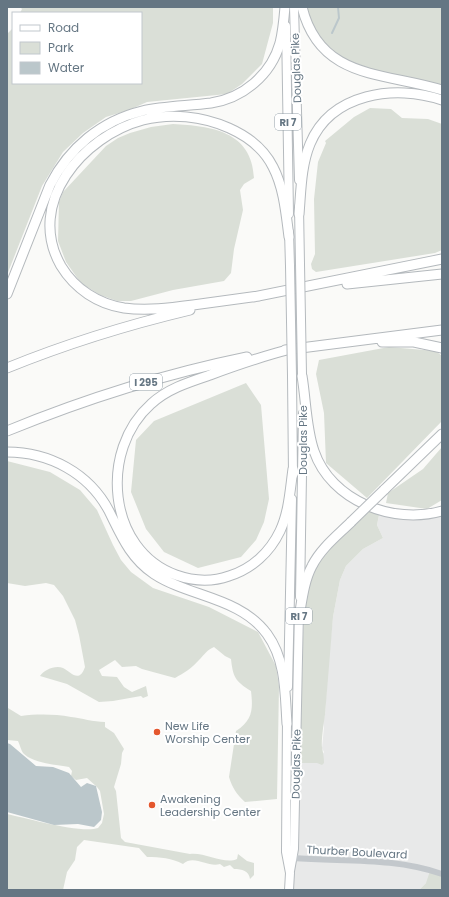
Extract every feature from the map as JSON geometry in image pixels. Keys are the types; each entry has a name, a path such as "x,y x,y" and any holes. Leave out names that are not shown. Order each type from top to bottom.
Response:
{"highway":[{"path":"7,294 50,185 58,170 74,151 98,130 126,116 149,110 217,102 231,98 248,88 263,74 271,63 277,50 283,30 285,7"},
{"path":"302,7 306,22 316,40 324,50 339,62 362,71 442,90"},
{"path":"299,214 304,169 309,147 314,136 322,125 336,111 354,101 381,94 414,94 442,100"},
{"path":"259,296 172,307 143,309 124,308 89,296 78,287 64,270 57,257 52,242 50,227 51,212 55,197 62,182 75,163 90,148 106,136 123,127 158,117 180,116 203,119 242,134 255,144 268,158 274,167 280,183 290,237"},
{"path":"7,368 68,345 123,328 196,309 442,259"},
{"path":"278,292 358,282 442,274"},
{"name":"I 295","path":"7,432 66,408 141,383 210,365 290,349 442,330"},
{"path":"326,344 414,342 442,348"},
{"path":"290,349 241,364 183,385 163,394 150,404 136,421 128,434 123,449 117,476 119,503 123,520 134,542 143,553 166,571 187,578 203,580 219,579 249,567 261,558 272,545 285,518 293,469"},
{"path":"302,375 312,446 323,469 334,483 349,496 386,512 414,515 442,511"},
{"path":"299,617 306,582 312,566 326,547 442,434"},
{"path":"7,452 45,457 76,473 100,497 126,546 142,565 154,574 169,582 238,609 258,624 270,638 280,662 283,677 287,724"}],"main road":[{"name":"Douglas Pike","path":"285,7 293,469 287,724 286,852 290,873"},
{"name":"Douglas Pike","path":"289,890 293,858 303,444 294,7"}],"street":[{"name":"Thurber Boulevard","path":"293,858 399,863 420,867 442,874"}],"shaded area":[{"path":"380,510 442,511 442,875 426,883 419,890 289,890 299,763 317,763 324,752 322,748 324,727 323,721 325,715 328,665 333,617 340,580 346,566 363,549 383,538 377,525"}],"green space":[{"path":"20,7 273,7 273,23 262,64 242,84 227,94 147,102 129,110 106,117 83,133 63,152 42,186 7,275 7,34 12,29 12,84 142,84 142,12 20,12 22,9"},
{"path":"303,7 442,7 442,90 353,67 318,39"},
{"path":"370,108 391,109 402,118 428,119 442,124 442,250 435,253 316,272 312,269 311,264 315,254 314,199 318,162 326,143 325,141 354,117"},
{"path":"173,124 201,127 227,134 238,141 246,150 252,162 254,178 244,184 240,190 243,210 234,249 231,273 224,281 173,290 131,301 117,301 100,295 84,285 78,279 66,262 58,241 59,202 63,192 106,146 118,138 151,127"},
{"path":"389,347 436,351 442,356 442,421 367,498 326,463 324,413 316,374 319,360"},
{"path":"246,383 261,405 269,499 264,522 256,540 241,557 198,568 164,552 146,529 131,492 136,440 154,421"},
{"path":"442,447 442,500 427,509 386,503 388,493 423,469"},
{"path":"7,461 50,472 80,490 97,510 121,560 131,572 153,588 209,607 258,632 276,666 279,686 277,799 245,802 237,794 229,777 236,731 246,723 251,714 251,691 241,684 236,678 231,659 214,647 207,651 191,668 175,678 136,666 122,667 115,660 99,670 102,676 117,677 124,687 132,692 146,686 148,696 143,698 141,696 99,702 67,684 40,676 47,670 60,667 78,676 83,672 85,667 75,620 63,596 54,585 46,583 25,586 7,583"},
{"path":"369,506 380,510 377,525 383,538 363,549 346,566 340,580 333,617 322,736 324,763 322,765 317,763 300,763 304,599 319,556"},
{"path":"7,703 8,708 21,716 52,715 105,722 105,727 114,733 124,749 114,787 116,791 121,838 125,842 202,855 221,860 237,859 238,854 247,861 254,863 254,875 250,879 247,872 234,869 230,865 224,867 220,864 215,865 192,860 183,864 166,858 147,857 139,848 84,840 77,847 75,860 67,872 63,890 7,890 7,814 67,827 90,829 98,828 102,823 104,814 100,791 87,778 76,780 71,776 72,771 69,767 32,759 23,753 18,741 7,740"},
{"path":"430,871 442,875 442,890 419,890 426,883"}],"water":[{"path":"7,743 36,766 53,767 69,773 81,787 87,783 96,786 102,812 101,820 94,827 78,824 54,825 7,812"}],"waterway":[{"path":"332,33 339,18 338,7"}],"place":[{"name":"New Life Worship Center","path":"157,732"},
{"name":"Awakening Leadership Center","path":"152,805"}]}
